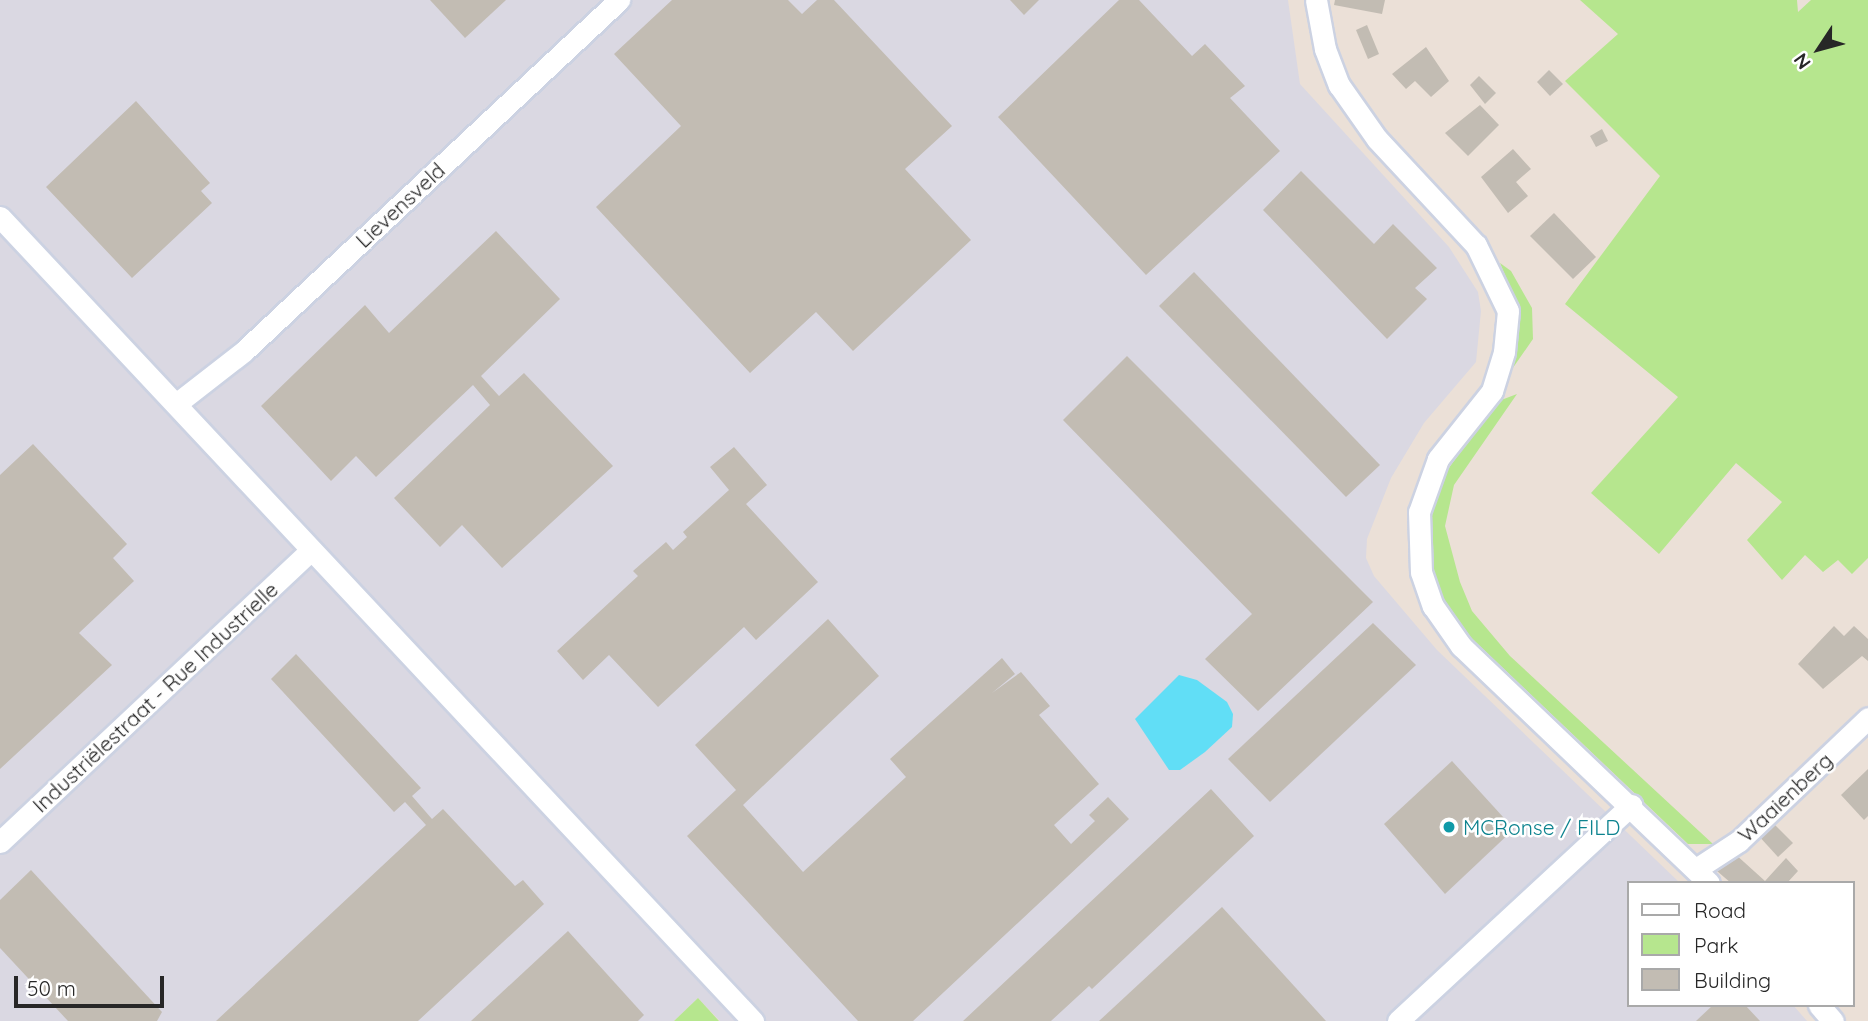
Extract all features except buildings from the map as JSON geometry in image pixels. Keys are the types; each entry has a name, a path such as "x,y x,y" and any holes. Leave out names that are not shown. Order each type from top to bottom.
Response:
{"street":[{"name":"Lievensveld","path":"176,404 244,351 620,0"},
{"path":"1316,0 1325,48 1339,85 1377,139 1476,245 1508,311 1504,352 1492,391 1438,459 1424,495 1417,533 1426,589 1440,620 1461,646 1631,805 1702,876"},
{"path":"0,217 752,1021"},
{"name":"Industriëlestraat - Rue Industrielle","path":"0,842 310,551"},
{"name":"Waaienberg","path":"1702,876 1868,718"},
{"path":"1398,1021 1631,805"},
{"path":"1821,1007 1833,1021"}],"shaded area":[{"path":"0,0 1288,0 1300,84 1449,247 1478,292 1481,311 1476,362 1424,423 1391,478 1367,539 1366,558 1374,576 1437,650 1678,881 1626,881 1626,1007 1795,1007 1807,1021 720,1021 698,998 674,1021 0,1021"}],"green space":[{"path":"1580,0 1797,0 1798,12 1811,0 1868,0 1868,558 1852,574 1838,560 1823,572 1805,555 1782,580 1747,540 1782,502 1736,463 1659,554 1591,493 1678,397 1565,304 1660,176 1565,81 1618,34"},
{"path":"1500,263 1511,271 1532,308 1533,339 1510,372 1506,370 1512,292"},
{"path":"1517,394 1454,485 1445,526 1460,582 1472,611 1510,656 1713,844 1688,844 1464,631 1436,592 1426,517 1441,479 1496,402"},
{"path":"698,998 719,1021 674,1021"}],"water":[{"path":"1179,675 1197,680 1227,702 1233,714 1232,727 1180,770 1169,770 1135,719"}],"place":[{"name":"MCRonse / FILD","path":"1449,827"}]}
